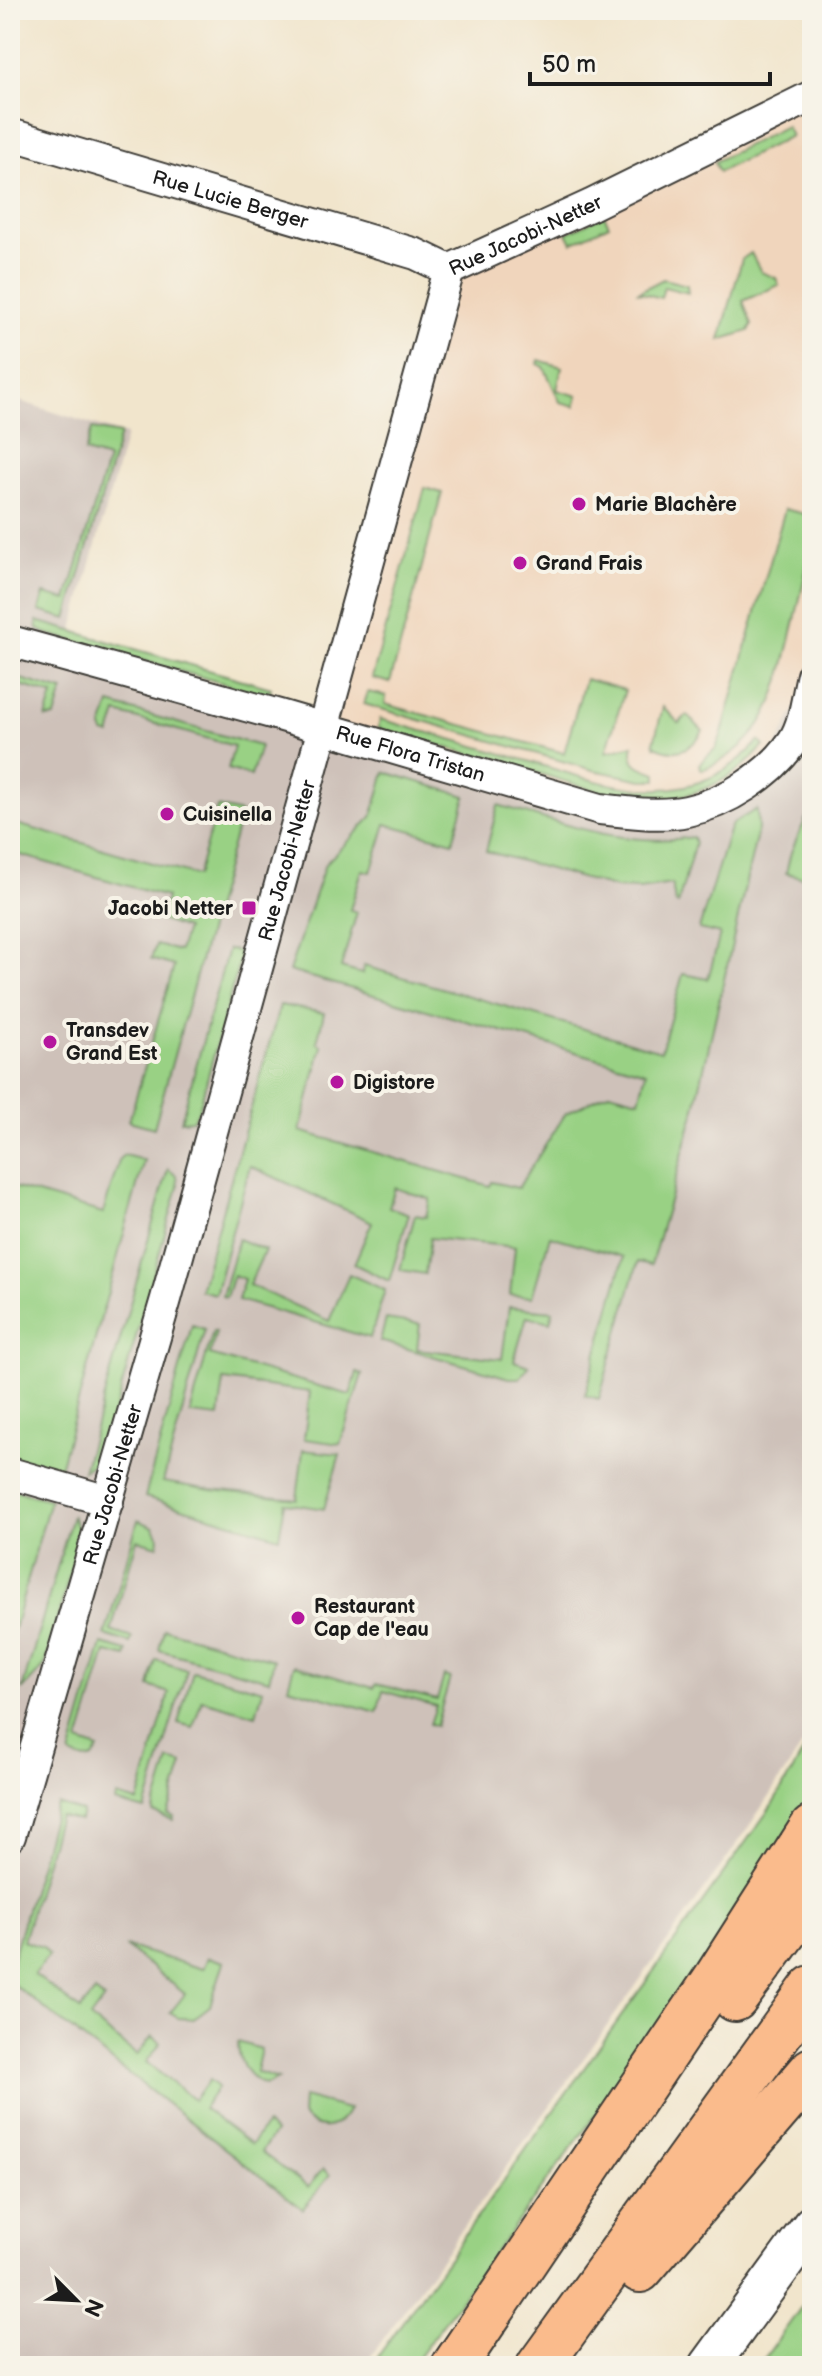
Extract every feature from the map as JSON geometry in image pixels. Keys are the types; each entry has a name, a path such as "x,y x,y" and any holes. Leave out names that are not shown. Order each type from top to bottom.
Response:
{"highway":[{"path":"454,2366 708,1991 812,1828"},
{"path":"463,2366 812,1895"},
{"path":"539,2366 812,1988"},
{"path":"557,2366 812,2070"}],"street":[{"name":"Rue Jacobi-Netter","path":"10,1836 194,1200 449,270 591,205 812,96"},
{"name":"Rue Lucie Berger","path":"10,134 416,254 449,270"},
{"name":"Rue Flora Tristan","path":"10,641 600,809 643,813 686,811 728,796 764,771 794,739 812,675"},
{"path":"10,1473 108,1501"},
{"path":"709,2366 812,2225"}],"shaded area":[{"path":"812,92 812,675 764,771 643,813 321,729 449,270"},
{"path":"10,398 126,435 73,629 321,729 643,813 764,771 812,675 812,1731 742,1837 364,2366 10,2366"}],"green space":[{"path":"786,126 791,136 719,172 714,162"},
{"path":"604,215 609,225 572,243 567,233"},
{"path":"751,253 761,272 776,278 779,285 743,301 752,325 749,331 720,340 742,259"},
{"path":"663,279 687,285 688,293 664,287 661,298 638,292"},
{"path":"539,360 562,367 557,390 578,396 575,406 560,402 544,367 538,364"},
{"path":"92,429 120,434 67,619 39,611 44,594 67,600 108,459 85,452"},
{"path":"425,488 442,493 390,683 372,678"},
{"path":"785,509 812,516 812,530 784,667 769,709 758,727 744,744 702,770 699,764 716,748 722,733"},
{"path":"37,621 271,688 268,696 45,633 38,629"},
{"path":"10,676 63,691 55,717 46,718 53,695 10,682"},
{"path":"585,679 625,690 606,752 633,745 634,761 657,773 657,780 593,770 364,704 368,692 386,696 385,704 564,753"},
{"path":"110,704 260,746 251,776 228,769 234,746 117,713 110,735 104,733 102,728"},
{"path":"663,707 679,723 687,715 703,731 688,747 670,751 655,746"},
{"path":"380,719 584,778 645,789 675,788 704,781 732,765 759,741 764,746 731,775 706,788 664,799 633,798 602,792 378,728"},
{"path":"385,772 466,796 453,842 386,824 371,872 362,870 350,910 357,912 341,968 362,974 364,966 661,1051 683,974 708,979 720,934 699,929 729,831 732,824 757,809 758,829 693,1117 651,1265 638,1262 599,1399 585,1395 624,1257 550,1236 532,1297 510,1295 515,1247 430,1238 425,1274 400,1270 415,1215 426,1217 430,1199 395,1188 389,1207 409,1214 389,1281 354,1264 372,1222 250,1166 215,1294 200,1290 280,1005 324,1013 317,1042 322,1046 300,1131 490,1186 492,1182 518,1188 566,1113 610,1092 639,1100 646,1072 289,971 325,864 372,817"},
{"path":"498,805 618,836 668,840 693,837 695,843 678,904 675,903 672,884 640,889 616,888 486,851"},
{"path":"812,805 812,880 786,873 791,852"},
{"path":"217,807 241,813 154,1128 129,1121 174,966 151,959 156,945 179,951 186,929 160,920 166,897 10,852 10,822 197,876"},
{"path":"228,949 242,952 198,1112 192,1120 181,1121"},
{"path":"124,1155 144,1160 59,1472 10,1458 10,1186 103,1213 120,1158"},
{"path":"168,1169 177,1176 178,1187 104,1450 97,1461 83,1471"},
{"path":"238,1239 265,1250 249,1285 329,1321 349,1274 385,1290 370,1338 238,1300 244,1279 233,1275 226,1297 222,1296"},
{"path":"509,1307 553,1311 550,1322 527,1316 514,1361 529,1366 520,1378 509,1378 380,1341 386,1319 420,1324 417,1349 502,1359"},
{"path":"192,1325 205,1329 163,1482 297,1499 303,1450 340,1454 324,1509 285,1503 279,1537 145,1497"},
{"path":"213,1331 216,1332 210,1355 350,1395 357,1373 362,1374 340,1444 304,1439 310,1392 224,1380 219,1417 190,1414"},
{"path":"10,1489 50,1500 10,1643 10,1527 13,1517 10,1516"},
{"path":"72,1516 78,1530 78,1544 44,1667 22,1690"},
{"path":"138,1520 154,1527 159,1537 158,1546 137,1540 111,1631 132,1638 130,1643 105,1635"},
{"path":"164,1629 274,1660 269,1680 159,1650"},
{"path":"102,1644 127,1651 126,1657 106,1652 79,1742 99,1749 93,1758 85,1760 70,1755"},
{"path":"156,1660 187,1670 145,1810 115,1802 116,1796 138,1802 169,1693 149,1686"},
{"path":"294,1665 374,1688 376,1684 437,1700 444,1676 450,1678 436,1726 430,1724 436,1706 383,1691 377,1712 288,1687"},
{"path":"193,1671 263,1690 256,1715 202,1700 193,1727 178,1723"},
{"path":"812,1737 812,1819 412,2366 371,2366 773,1804"},
{"path":"169,1760 183,1764 168,1814 174,1817 173,1820 153,1813"},
{"path":"57,1804 82,1812 80,1821 59,1816 23,1941 43,1947 49,1955 34,1974 80,2010 95,1992 104,1999 90,2018 137,2055 152,2036 161,2043 146,2062 194,2100 209,2080 218,2087 203,2108 251,2144 266,2125 275,2132 261,2152 308,2187 323,2169 330,2175 303,2209 10,1982 12,1961"},
{"path":"125,1946 203,1969 208,1957 224,1962 210,2006 193,2019 178,2018 170,2013 185,1994"},
{"path":"238,2042 261,2049 256,2072 278,2079 266,2085 249,2074 242,2063"},
{"path":"303,2097 349,2109 339,2122 321,2127 302,2115"},
{"path":"812,2292 812,2355 802,2366 759,2366"}],"place":[{"name":"Marie Blachère","path":"579,504"},
{"name":"Grand Frais","path":"520,563"},
{"name":"Cuisinella","path":"167,814"},
{"name":"Jacobi Netter","path":"249,908"},
{"name":"Transdev Grand Est","path":"50,1042"},
{"name":"Digistore","path":"337,1082"},
{"name":"Restaurant Cap de l'eau","path":"298,1618"}]}
